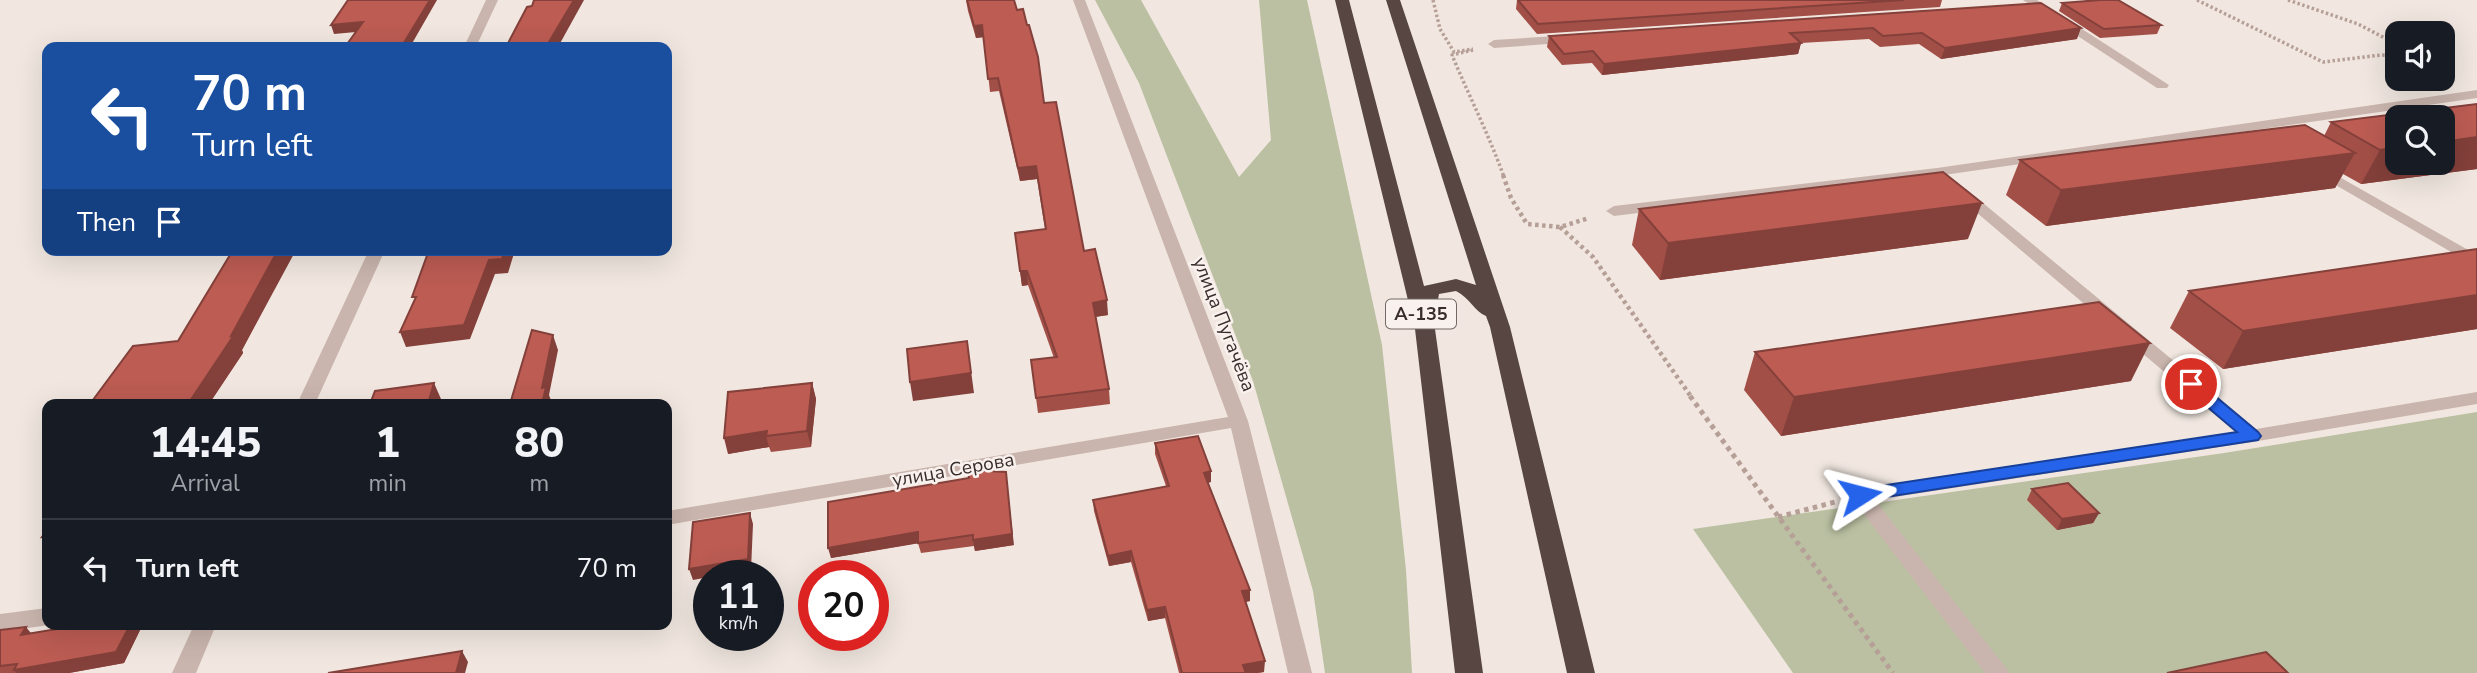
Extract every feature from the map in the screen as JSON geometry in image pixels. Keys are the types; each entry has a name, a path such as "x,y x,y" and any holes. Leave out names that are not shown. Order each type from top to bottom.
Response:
{"highway":[{"name":"А-135","path":"1342,0 1425,329 1469,673"},
{"path":"1393,0 1500,327 1581,673"},
{"path":"1425,329 1429,291 1439,286 1463,285 1479,293 1500,327"}],"street":[{"path":"472,42 492,0"},
{"name":"улица Пугачёва","path":"1079,0 1239,421 1300,673"},
{"path":"2012,8 2034,3 2162,85"},
{"path":"1494,44 1590,38"},
{"path":"1614,211 1937,172 2477,94"},
{"path":"2247,127 2270,141"},
{"path":"2304,161 2477,262"},
{"path":"1937,172 2252,436"},
{"path":"308,399 374,256"},
{"path":"1998,673 1860,495 2252,436 2477,398"},
{"name":"улица Серова","path":"672,516 1239,421"},
{"path":"0,623 42,618"},
{"path":"184,673 203,630"}],"path":[{"path":"1433,0 1440,29 1471,101 1488,132 1510,198 1527,223 1560,227 1614,211"},
{"path":"2197,0 2323,62 2385,55"},
{"path":"2288,0 2358,24 2385,38"},
{"path":"1453,54 1494,44"},
{"path":"1560,227 1592,257 1893,673"},
{"path":"1778,517 1860,495"}],"green space":[{"path":"1095,0 1141,0 1239,177 1271,140 1259,0 1307,0 1382,345 1406,570 1412,673 1325,673 1313,591 1253,381 1139,83"},
{"path":"2477,412 2477,673 1793,673 1693,529 2224,453"}],"building":[{"path":"348,0 430,0 406,42 349,42 363,22 331,25"},
{"path":"534,0 574,0 549,42 509,42 527,7 532,6"},
{"path":"967,0 1014,0 1017,10 1023,9 1029,25 1038,57 1044,103 1056,102 1084,251 1095,249 1107,300 1093,303 1109,389 1036,398 1031,360 1057,357 1027,271 1020,271 1015,233 1046,229 1036,166 1018,168 998,78 988,79 982,25 974,26"},
{"path":"1518,0 1904,0 1538,24"},
{"path":"2118,0 2161,25 2104,29 2062,3"},
{"path":"2041,3 2081,28 1945,48 1922,33 1883,36 1873,28 1790,33 1801,43 1604,64 1593,51 1564,54 1549,36"},
{"path":"2477,104 2477,137 2455,140 2455,107"},
{"path":"2385,115 2385,149 2380,150 2331,122"},
{"path":"2305,125 2355,153 2061,190 2020,160"},
{"path":"1943,172 1982,203 1668,243 1639,209"},
{"path":"2477,249 2477,295 2243,331 2189,291"},
{"path":"229,256 275,256 231,336 234,335 191,399 94,399 133,346 178,341"},
{"path":"427,256 503,256 502,259 489,260 464,325 400,332 416,297 412,297"},
{"path":"2099,302 2150,343 1794,397 1755,352"},
{"path":"532,330 553,335 542,388 546,387 543,399 511,399"},
{"path":"967,341 971,373 910,382 907,349"},
{"path":"434,383 429,399 372,399 375,391"},
{"path":"812,383 807,431 766,436 767,431 724,438 728,392"},
{"path":"1198,436 1211,471 1204,473 1250,590 1242,591 1265,661 1243,665 1246,673 1182,673 1165,607 1147,610 1131,551 1108,556 1093,500 1169,486 1155,443"},
{"path":"968,470 1006,472 1012,534 973,540 973,535 918,543 918,532 828,548 828,502 969,478"},
{"path":"2068,483 2099,513 2062,519 2032,489"},
{"path":"750,513 748,559 693,560 693,568 689,569 693,522"},
{"path":"26,627 21,635 51,630 127,630 116,652 14,670 17,664 0,666 0,630"},
{"path":"462,651 456,673 328,673"},
{"path":"2266,652 2288,673 2167,673"}],"route":[{"path":"1860,495 2252,436 2191,384"}]}
